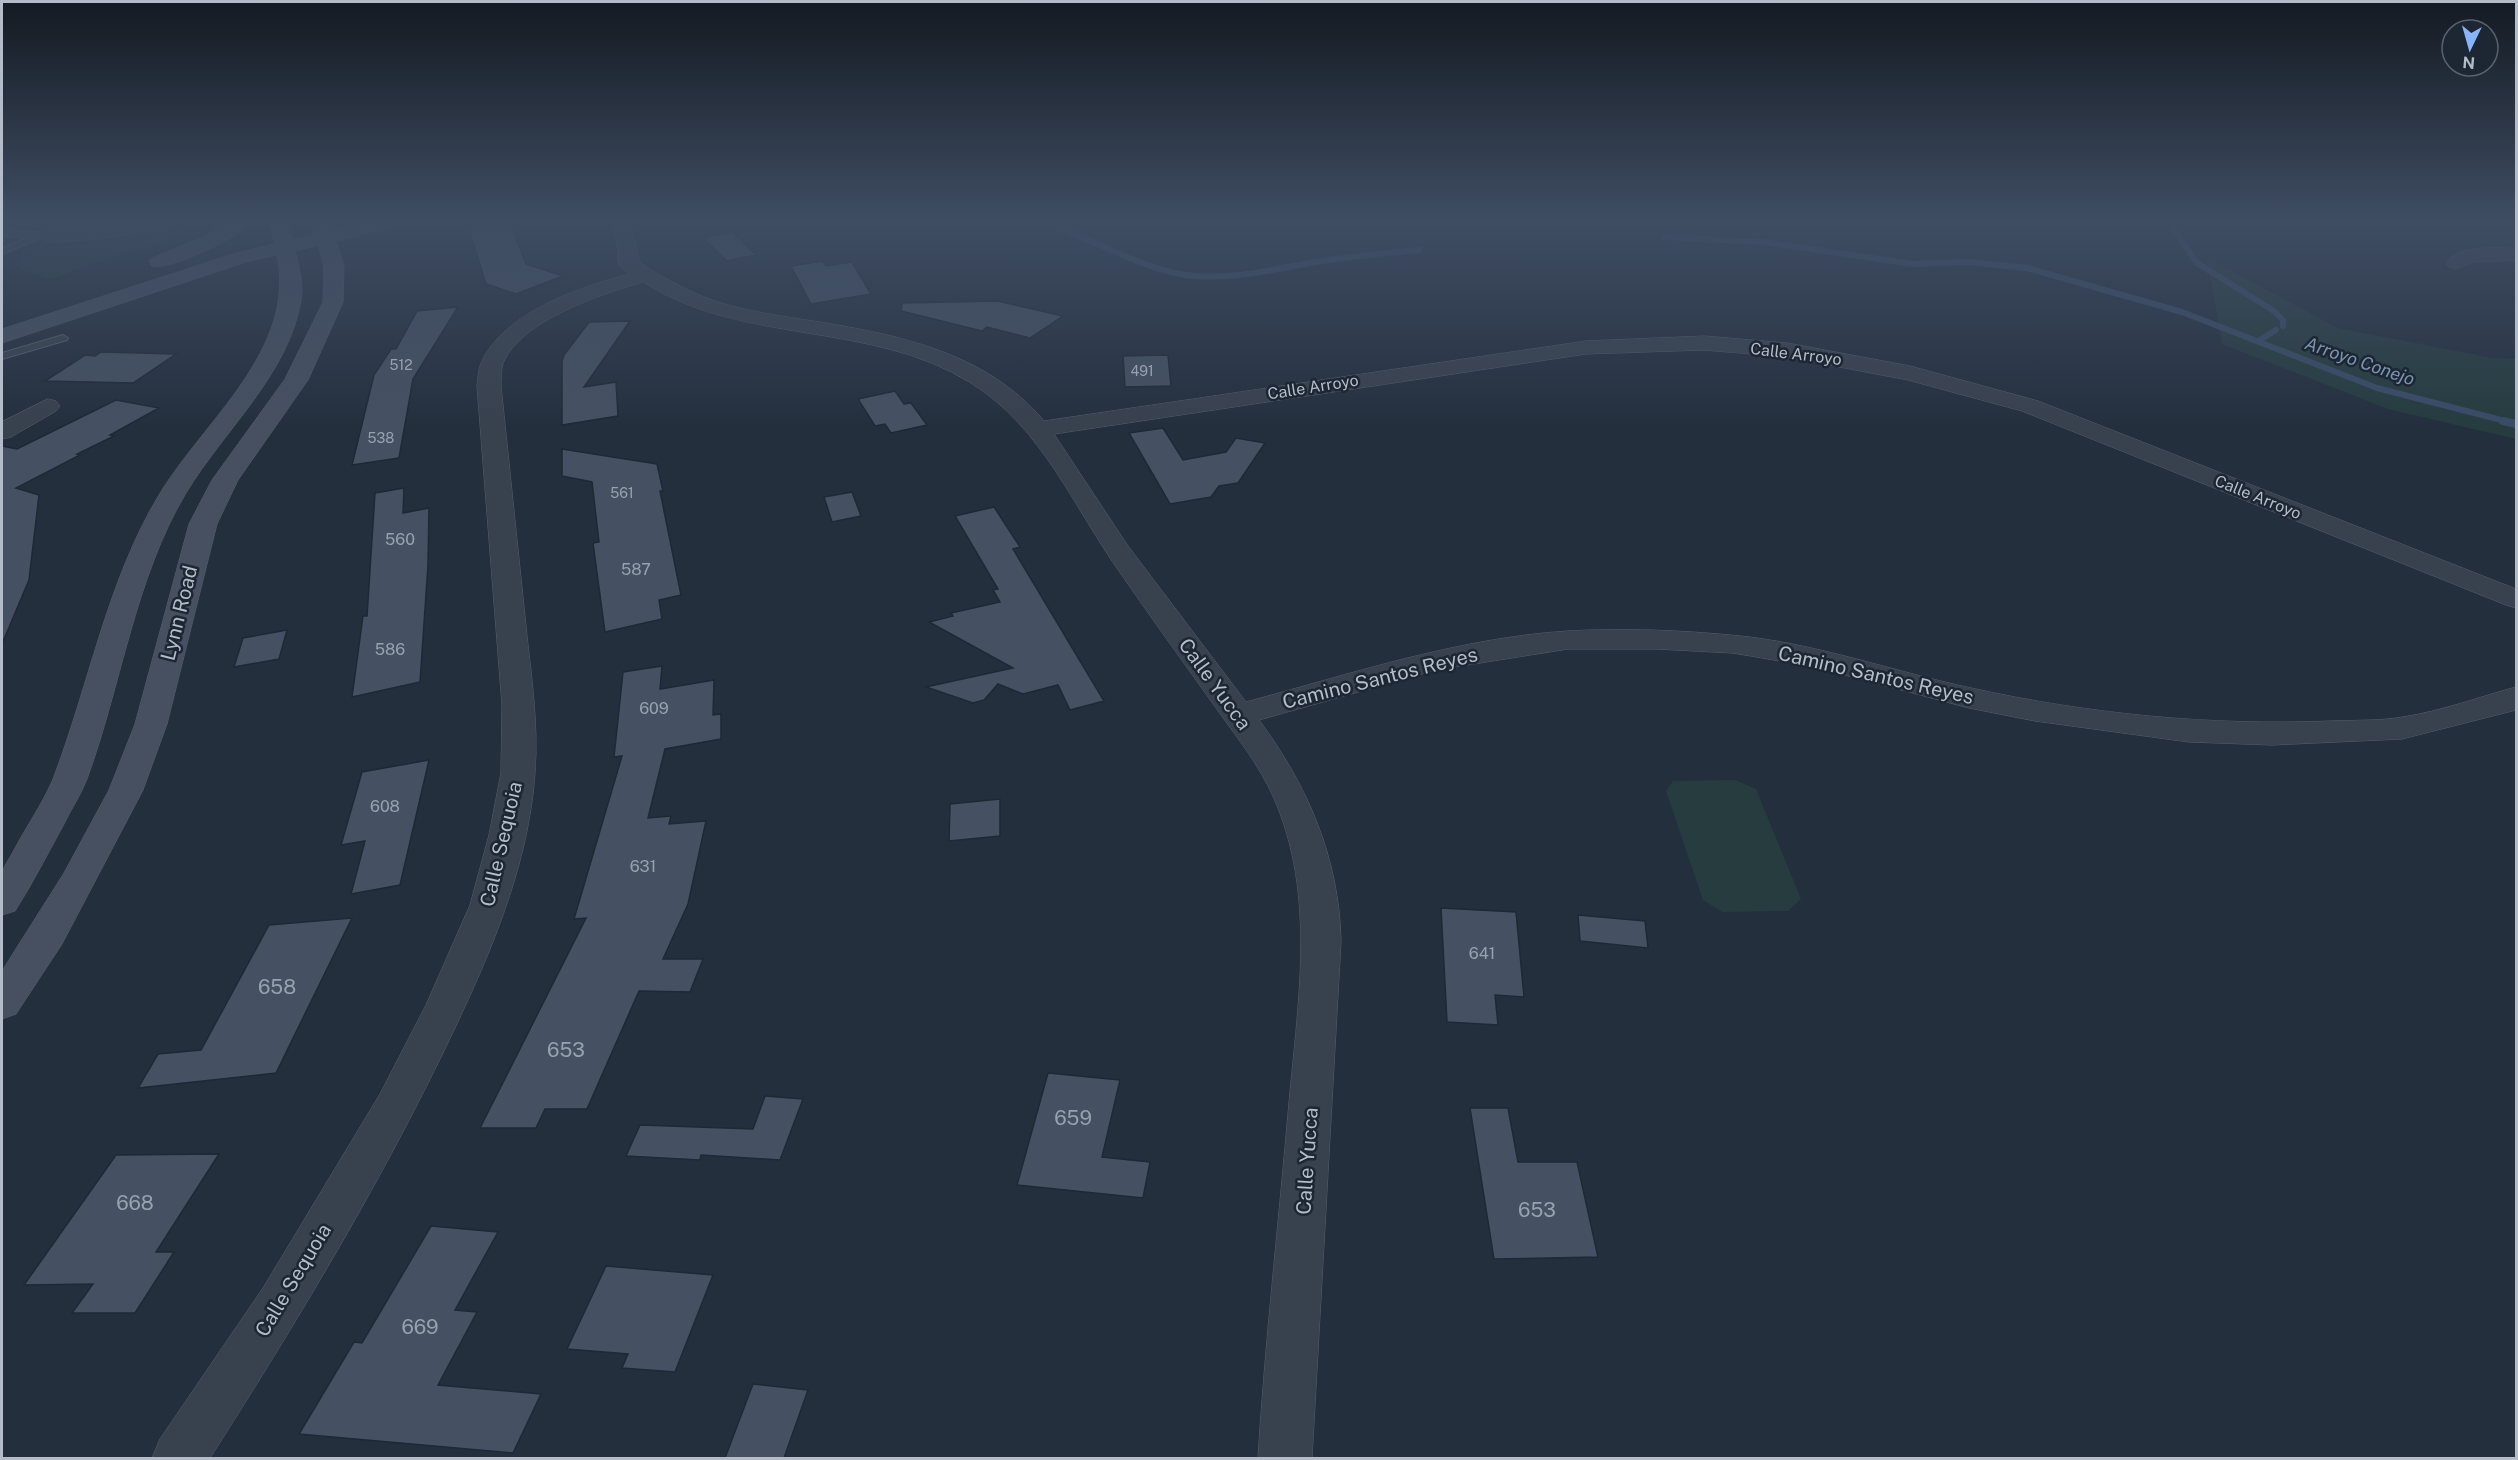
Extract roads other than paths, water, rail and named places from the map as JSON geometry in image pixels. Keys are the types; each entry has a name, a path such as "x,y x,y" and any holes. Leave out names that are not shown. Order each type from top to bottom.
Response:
{"main road":[{"path":"2,320 95,290"},
{"path":"2,336 137,290"},
{"path":"2,901 17,878 69,781 145,547 172,495 198,455 265,366 282,333 291,290"},
{"name":"Lynn Road","path":"2,1003 70,896 126,790 151,724 203,524 225,480 250,441 296,380 324,324 335,290"},
{"path":"35,310 59,297"}],"street":[{"name":"Calle Sequoia","path":"179,1458 280,1305 395,1107 446,1005 489,905 507,835 518,762 518,705 489,386 492,364 503,347 540,317 596,290"},
{"name":"Calle Yucca","path":"668,290 681,297 720,310 866,337 924,353 956,365 987,383 1038,429 1117,550 1271,762 1296,811 1317,879 1320,936 1318,1005 1285,1458"},
{"name":"Calle Arroyo","path":"1038,429 1580,346 1694,343 1764,349 1822,356 1894,369 1954,383 2030,406 2517,599"},
{"path":"2,432 48,406"},
{"name":"Camino Santos Reyes","path":"1238,715 1433,661 1568,640 1656,640 1733,644 1818,658 1969,698 2035,711 2189,730 2272,734 2402,728 2507,702 2517,697"}],"lane":[{"path":"2,357 63,339"}],"waterway":[{"name":"Arroyo Conejo","path":"2105,290 2182,312 2377,388 2509,422"},
{"path":"2241,290 2274,311 2283,320 2283,326"},
{"path":"2260,340 2276,330"},
{"name":"Arroyo Conejo","path":"2503,421 2516,424"}]}
